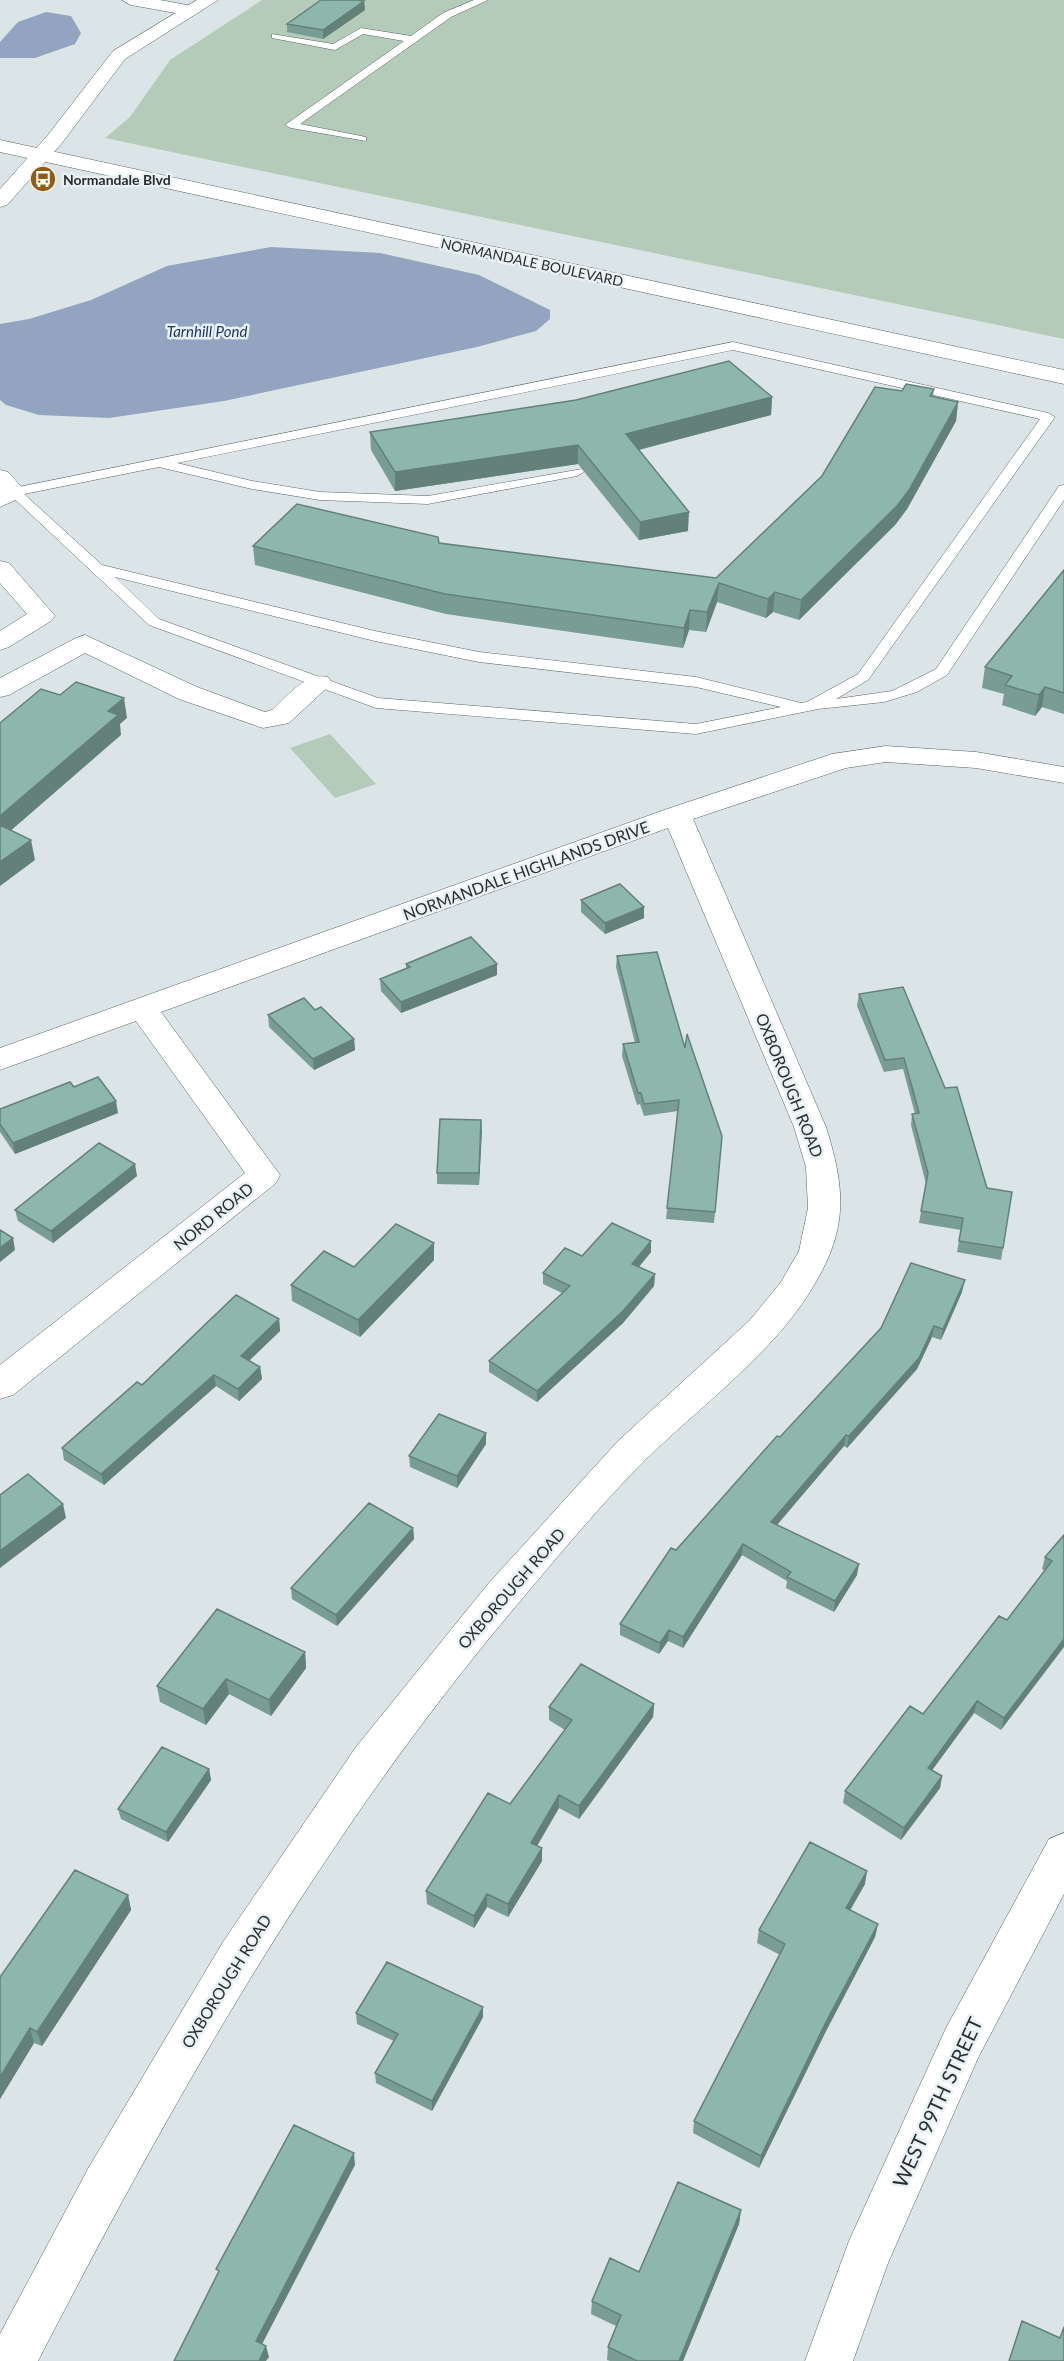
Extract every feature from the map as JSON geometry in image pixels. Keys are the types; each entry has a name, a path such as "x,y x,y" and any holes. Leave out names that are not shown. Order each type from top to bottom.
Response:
{"street":[{"path":"131,0 192,11"},
{"path":"0,201 55,139 119,55 209,0"},
{"name":"NORMANDALE BOULEVARD","path":"0,127 702,278"},
{"name":"NORMANDALE BOULEVARD","path":"0,146 1064,377"},
{"path":"0,568 42,616 85,643 188,693 263,720 280,717 319,684"},
{"path":"0,642 42,616"},
{"path":"0,689 85,643"},
{"name":"NORMANDALE HIGHLANDS DRIVE","path":"0,1059 678,815 842,760 886,754 976,760 1064,775"},
{"name":"OXBOROUGH ROAD","path":"12,2361 105,2183 232,1966 370,1760 502,1595 624,1460 762,1329 793,1291 816,1251 825,1208 822,1167 810,1127 678,815"},
{"name":"NORD ROAD","path":"0,1385 264,1175 142,1008"},
{"name":"WEST 99TH STREET","path":"830,2361 866,2258 962,2043 1064,1852"}],"lane":[{"path":"362,139 291,125 412,39 464,6 483,0"},
{"path":"276,36 335,47 361,31 412,39"},
{"path":"5,490 158,463 733,346 1064,420"},
{"path":"96,569 375,636 467,655 696,682 806,707 863,677 1048,417"},
{"path":"158,463 252,485 320,496 428,500 577,472"},
{"path":"5,490 154,622 319,684 376,703 696,729 806,707 896,697 918,688 942,672 1064,489"}],"green space":[{"path":"262,0 1064,0 1064,339 105,138 130,117 170,60"},
{"path":"330,734 376,784 335,798 290,748"}],"water":[{"path":"46,12 71,16 81,33 75,44 35,58 0,58 0,42 18,22"},
{"name":"Tarnhill Pond","path":"271,247 380,253 479,275 550,310 550,319 536,331 477,347 224,401 109,418 39,415 6,405 0,400 0,324 29,319 91,300 167,266"}],"building":[{"path":"321,0 364,1 323,30 287,24"},
{"path":"729,361 772,397 626,434 689,512 640,522 578,445 395,472 370,432 576,400"},
{"path":"906,384 934,389 930,396 958,402 909,490 897,506 801,600 775,592 768,599 719,583 707,612 690,610 684,628 445,594 253,546 297,504 438,537 439,543 716,578 822,476 875,387 902,391"},
{"path":"1064,570 1064,693 1045,687 1039,695 1005,685 1012,676 985,667"},
{"path":"76,682 124,698 108,711 118,715 0,816 0,723 41,689 60,695"},
{"path":"0,825 31,840 0,862"},
{"path":"620,884 644,907 605,923 581,900"},
{"path":"471,937 497,964 401,1002 380,979 410,967 406,964"},
{"path":"657,952 685,1048 687,1034 722,1136 715,1212 667,1208 679,1100 644,1104 641,1093 638,1093 623,1044 639,1042 617,956"},
{"path":"903,987 945,1088 957,1087 987,1188 1012,1192 1003,1248 959,1241 963,1218 921,1211 928,1173 912,1114 919,1113 904,1058 885,1060 859,994"},
{"path":"304,998 315,1010 321,1007 354,1039 313,1059 268,1015"},
{"path":"98,1077 116,1101 13,1143 0,1124 0,1109 70,1082 74,1087"},
{"path":"440,1119 481,1120 479,1173 437,1173"},
{"path":"99,1143 135,1164 51,1231 15,1210"},
{"path":"612,1223 651,1241 632,1264 655,1274 623,1311 537,1391 489,1361 570,1286 543,1273 565,1248 582,1256"},
{"path":"396,1224 434,1243 358,1320 291,1285 324,1251 354,1267"},
{"path":"0,1230 13,1238 0,1248"},
{"path":"911,1263 965,1280 943,1329 934,1326 919,1358 849,1436 846,1435 771,1522 859,1564 835,1601 787,1577 791,1572 743,1544 683,1637 669,1630 660,1643 620,1624 671,1548 676,1550 777,1436 780,1437 881,1328"},
{"path":"236,1295 279,1319 241,1356 260,1367 238,1389 214,1375 101,1474 62,1448 137,1382 142,1385"},
{"path":"439,1414 486,1433 457,1476 409,1456"},
{"path":"28,1474 63,1504 0,1551 0,1495"},
{"path":"369,1503 413,1528 336,1615 291,1588"},
{"path":"1064,1535 1064,1639 1004,1718 977,1701 928,1768 942,1776 904,1828 845,1791 910,1706 923,1714 999,1616 1007,1620 1052,1561 1045,1557"},
{"path":"217,1609 305,1652 269,1700 226,1679 203,1709 157,1686"},
{"path":"581,1664 654,1704 579,1806 559,1795 531,1843 542,1848 508,1904 487,1894 474,1916 426,1891 488,1793 510,1804 572,1720 549,1707"},
{"path":"162,1747 209,1769 166,1832 118,1809"},
{"path":"810,1842 867,1871 846,1908 878,1924 827,2020 761,2156 694,2121 785,1944 759,1930"},
{"path":"75,1870 128,1895 37,2032 30,2028 0,2077 0,1977"},
{"path":"387,1962 483,2007 432,2101 375,2073 398,2034 356,2013"},
{"path":"294,2125 354,2153 256,2341 266,2346 259,2361 174,2361 219,2271 216,2269"},
{"path":"678,2182 741,2210 679,2361 637,2361 608,2347 621,2315 592,2301 610,2258 639,2272"},
{"path":"1022,2321 1060,2338 1064,2327 1064,2361 1009,2361"}],"place":[{"name":"Normandale Blvd","path":"43,179"}]}
